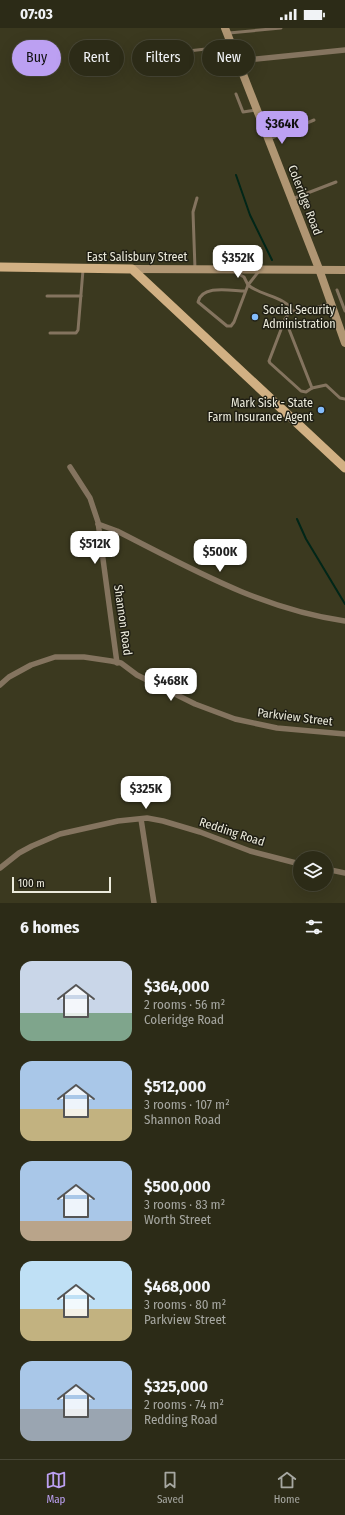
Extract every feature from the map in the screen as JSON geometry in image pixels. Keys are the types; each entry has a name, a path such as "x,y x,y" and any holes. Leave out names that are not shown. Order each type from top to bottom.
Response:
{"main road":[{"name":"East Salisbury Street","path":"0,267 132,269"},
{"path":"132,269 345,468"}],"street":[{"path":"255,59 345,50"},
{"name":"Coleridge Road","path":"244,76 258,109 331,303 344,333 345,343"},
{"name":"East Salisbury Street","path":"132,269 345,270"},
{"name":"Shannon Road","path":"70,467 90,498 98,524 118,663"},
{"path":"98,524 117,531 233,589 296,612 345,621"},
{"name":"Parkview Street","path":"0,685 9,677 31,665 55,658 84,657 118,663 137,675 195,704 235,719 276,728 345,734"},
{"name":"Redding Road","path":"0,868 19,853 60,834 95,826 147,818 163,821 207,834 250,851 293,862"},
{"path":"141,819 154,903"},
{"path":"333,870 345,873"}],"lane":[{"path":"226,31 281,28"},
{"path":"236,94 243,112 258,109"},
{"path":"269,139 314,120"},
{"path":"292,199 336,182"},
{"path":"195,269 194,212 197,198"},
{"path":"50,334 76,333 78,330 83,268"},
{"path":"228,269 244,277 248,285 254,290 286,302 292,311"},
{"path":"246,292 213,290 205,292 200,296 198,302 227,326 232,326 246,292 248,285 261,269"},
{"path":"336,290 345,311"},
{"path":"47,296 81,296"},
{"path":"331,303 304,311 292,311 289,313 285,319 269,360 270,363 301,391 306,392 312,388 326,385 340,398 345,399"},
{"path":"285,319 312,388"}],"waterway":[{"path":"236,175 250,215 272,260"},
{"path":"297,519 306,539 345,604"}],"place":[{"name":"Social Security Administration","path":"255,317"},
{"name":"Mark Sisk - State Farm Insurance Agent","path":"321,410"}]}
